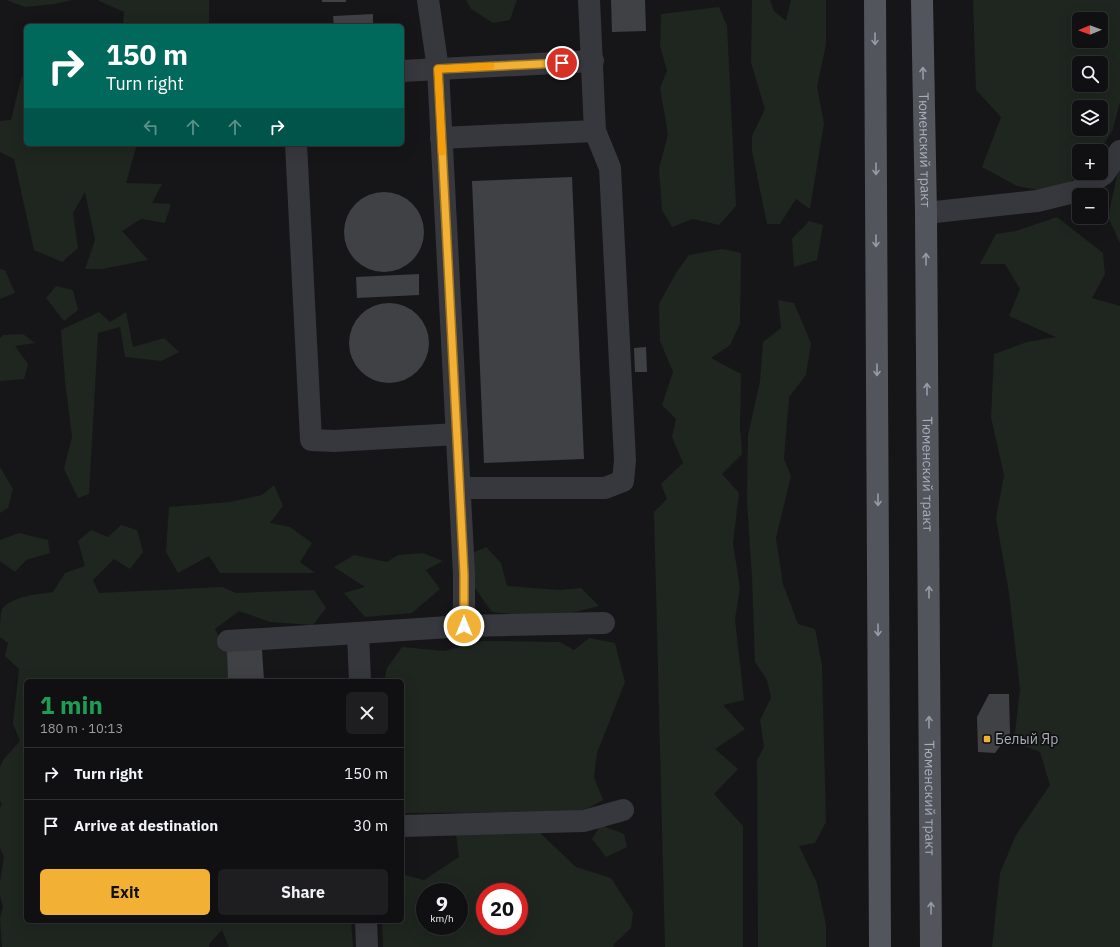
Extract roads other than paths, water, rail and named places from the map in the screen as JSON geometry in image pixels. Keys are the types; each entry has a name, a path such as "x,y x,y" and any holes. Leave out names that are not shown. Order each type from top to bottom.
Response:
{"main road":[{"path":"875,0 880,947"},
{"name":"Тюменский тракт","path":"922,0 926,212 931,947"}],"lane":[{"path":"428,0 438,69 460,488 464,574 464,626"},
{"path":"460,488 605,488 623,481 625,460 610,168 595,130 589,0"},
{"path":"404,71 593,61"},
{"path":"441,138 595,130"},
{"path":"296,146 311,440 334,441 457,434"},
{"path":"926,212 1037,201 1078,191 1104,174 1120,150"},
{"path":"228,641 464,626 604,623"},
{"path":"358,633 360,679"},
{"path":"404,826 584,821 623,810"},
{"path":"366,923 367,947"}],"place":[{"name":"Белый Яр","path":"987,739"}]}
